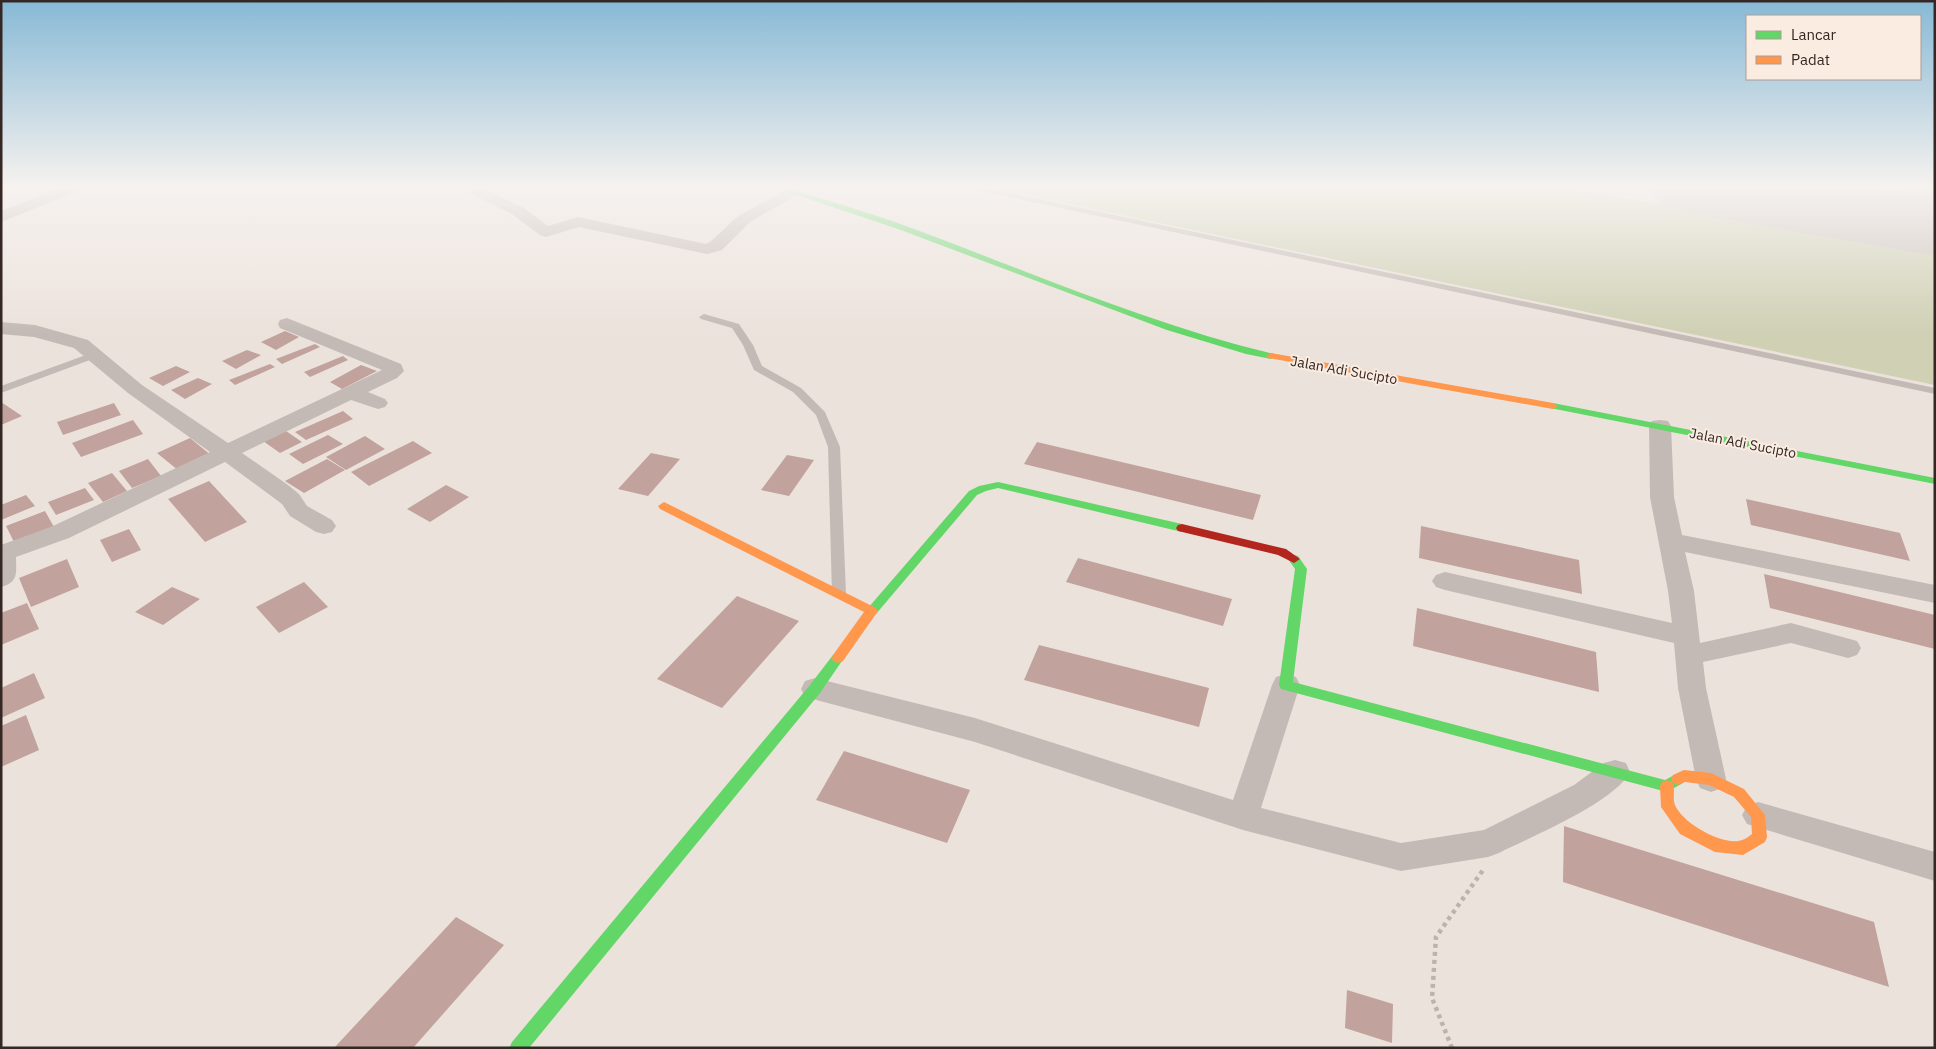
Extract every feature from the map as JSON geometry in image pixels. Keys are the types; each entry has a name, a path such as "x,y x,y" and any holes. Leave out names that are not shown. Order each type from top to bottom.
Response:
{"street":[{"path":"642,235 707,248 716,246 727,235"},
{"name":"Jalan Adi Sucipto","path":"922,235 1170,328 1249,352 1660,426 1935,481"},
{"path":"1,578 4,575 3,554 61,532 390,374 394,368 287,324"},
{"path":"1,328 35,331 81,344 135,389 228,452 291,499 298,511 324,526"},
{"path":"350,393 378,403"},
{"path":"1660,426 1662,497 1681,591 1692,688 1711,779"},
{"path":"518,1048 814,689 872,611 974,493 983,488 998,485 1282,552 1297,561 1301,569 1286,686 1243,817"},
{"path":"664,506 872,611"},
{"path":"1671,541 1935,594"},
{"path":"1445,581 1687,646 1791,633 1848,648"},
{"path":"1286,686 1667,786 1684,776 1711,779 1739,794 1758,815 1935,866"},
{"path":"814,689 974,730 1243,817 1401,857 1488,843 1585,794 1615,772"},
{"path":"1667,786 1668,807 1685,829 1715,845 1743,848 1760,837 1758,815"}],"lane":[{"path":"1198,235 1935,391"},
{"path":"704,316 736,326 748,345 758,368 796,390 820,414 834,447 839,594"},
{"path":"1,390 94,355"}],"path":[{"path":"1452,1048 1432,998 1436,937 1488,863 1488,843"}],"green space":[{"path":"1217,235 1837,235 1935,252 1935,385"}],"building":[{"path":"285,331 299,337 276,350 261,342"},
{"path":"315,344 320,347 282,364 276,359"},
{"path":"247,350 261,355 236,369 222,361"},
{"path":"343,356 348,360 310,377 304,372"},
{"path":"270,364 275,367 235,385 229,380"},
{"path":"361,365 377,371 342,389 330,382"},
{"path":"176,366 190,372 163,386 149,378"},
{"path":"198,378 212,384 185,399 171,390"},
{"path":"1,402 22,416 1,425"},
{"path":"114,403 121,415 63,435 57,422"},
{"path":"343,411 353,419 306,440 295,432"},
{"path":"133,420 143,434 81,457 72,443"},
{"path":"286,431 302,442 280,453 263,441"},
{"path":"328,435 343,444 303,464 289,454"},
{"path":"365,436 385,449 346,470 326,457"},
{"path":"190,438 212,456 179,471 157,453"},
{"path":"413,441 432,453 369,486 351,472"},
{"path":"1037,442 1261,495 1253,520 1024,464"},
{"path":"651,453 680,459 648,496 618,489"},
{"path":"787,455 814,460 789,496 761,490"},
{"path":"148,459 161,476 132,488 119,471"},
{"path":"327,459 345,470 304,493 285,481"},
{"path":"112,473 127,491 103,502 88,483"},
{"path":"209,481 247,522 205,542 168,499"},
{"path":"446,485 469,497 430,522 407,509"},
{"path":"85,488 94,500 56,515 48,502"},
{"path":"26,495 35,506 1,520 1,505"},
{"path":"1746,499 1900,533 1910,561 1751,525"},
{"path":"45,511 54,527 14,542 6,526"},
{"path":"1421,526 1579,560 1582,594 1419,558"},
{"path":"129,529 141,550 112,562 100,540"},
{"path":"1078,558 1232,599 1223,626 1066,582"},
{"path":"67,559 79,587 31,607 19,578"},
{"path":"1764,574 1935,615 1935,649 1770,608"},
{"path":"304,582 328,607 279,633 256,607"},
{"path":"172,587 200,599 163,625 135,612"},
{"path":"737,596 799,621 722,708 657,679"},
{"path":"27,603 39,629 1,645 1,613"},
{"path":"1417,608 1596,652 1599,692 1413,646"},
{"path":"1039,645 1209,688 1199,727 1024,680"},
{"path":"34,673 45,698 1,718 1,688"},
{"path":"26,715 39,750 1,767 1,726"},
{"path":"844,751 970,790 947,843 816,800"},
{"path":"1564,826 1874,922 1889,987 1563,882"},
{"path":"456,917 504,945 413,1048 334,1048"},
{"path":"1347,990 1393,1004 1392,1043 1345,1028"}],"traffic: fast":[{"path":"922,235 1170,328 1249,352 1271,356"},
{"path":"1553,406 1935,481"},
{"path":"872,611 973,493 983,488 998,485 1182,528"},
{"path":"1294,559 1301,569 1286,685 1667,786 1678,779"},
{"path":"518,1048 815,689 838,658"}],"traffic: slow":[{"path":"1271,356 1553,406"},
{"path":"664,506 872,611 838,658"},
{"path":"1667,786 1668,807 1685,829 1715,845 1743,848 1760,837 1758,815 1739,793 1711,779 1684,776 1678,779"}],"traffic: jam":[{"path":"1182,528 1282,552 1294,559"}]}
